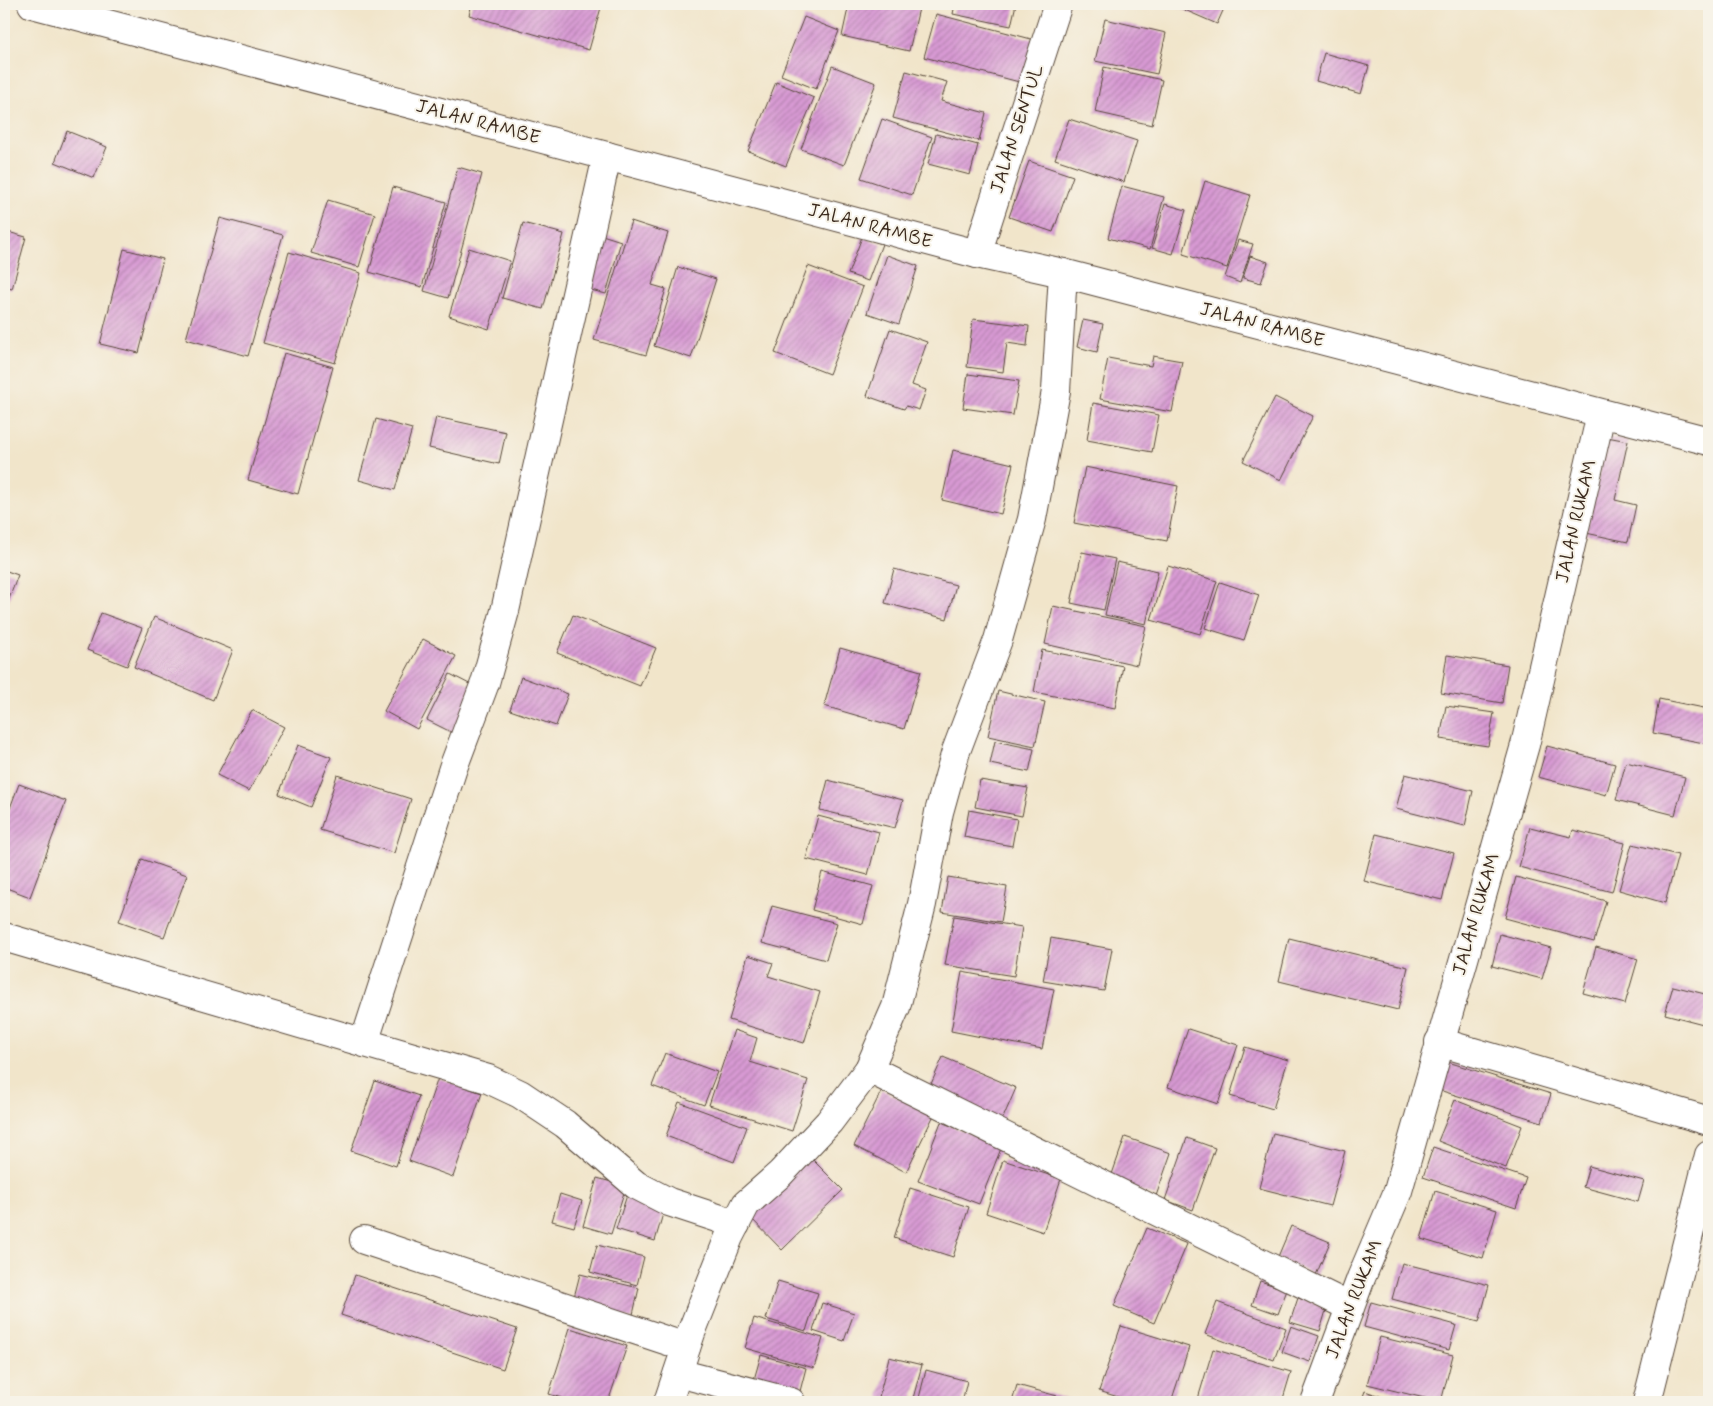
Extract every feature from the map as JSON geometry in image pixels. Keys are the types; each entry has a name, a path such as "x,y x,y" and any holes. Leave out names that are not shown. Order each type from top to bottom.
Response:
{"street":[{"name":"JALAN RAMBE","path":"32,4 977,254 1063,273 1600,414 1709,440"},
{"name":"JALAN SENTUL","path":"977,254 1058,4"},
{"path":"364,1043 453,768 485,683 505,611 607,156"},
{"path":"668,1402 686,1347 746,1204 780,1174 828,1122 869,1069 896,1006 922,904 939,812 956,751 998,640 1032,519 1056,391 1063,273"},
{"name":"JALAN RUKAM","path":"1315,1402 1350,1308 1398,1191 1525,745 1600,414"},
{"path":"4,937 488,1079 520,1094 565,1124 636,1185 669,1202 736,1224"},
{"path":"1439,1042 1709,1121"},
{"path":"869,1069 1350,1308"},
{"path":"1647,1402 1709,1155"},
{"path":"364,1240 686,1347"},
{"path":"678,1373 791,1402"}],"building":[{"path":"472,4 602,4 589,50 469,15"},
{"path":"849,4 920,4 909,51 842,36"},
{"path":"955,4 1016,4 1011,26 953,14"},
{"path":"1171,4 1226,4 1217,24"},
{"path":"936,14 1035,40 1023,83 924,57"},
{"path":"804,17 839,31 816,89 781,75"},
{"path":"1105,19 1166,33 1157,74 1095,61"},
{"path":"1324,53 1369,66 1361,94 1316,81"},
{"path":"832,66 876,83 844,165 801,149"},
{"path":"1104,67 1162,80 1152,125 1095,112"},
{"path":"906,71 947,82 941,101 986,113 979,141 893,118"},
{"path":"776,82 814,98 786,166 748,151"},
{"path":"882,119 932,137 912,195 861,178"},
{"path":"1069,119 1137,141 1124,182 1055,159"},
{"path":"67,131 107,147 94,178 55,162"},
{"path":"936,134 978,145 970,175 928,164"},
{"path":"1029,161 1073,176 1053,232 1009,217"},
{"path":"458,167 482,174 448,298 424,291"},
{"path":"1205,181 1250,195 1227,268 1183,254"},
{"path":"1122,186 1164,197 1150,249 1108,238"},
{"path":"393,187 446,202 422,287 369,272"},
{"path":"328,200 375,214 359,267 311,253"},
{"path":"1165,204 1186,210 1173,254 1152,248"},
{"path":"220,218 283,235 248,356 186,339"},
{"path":"631,221 668,233 652,285 666,289 646,355 594,340"},
{"path":"523,223 564,234 543,309 502,298"},
{"path":"4,231 26,237 12,289 4,287"},
{"path":"596,233 621,241 606,294 580,287"},
{"path":"862,237 882,244 868,281 848,274"},
{"path":"1238,240 1253,244 1240,283 1225,277"},
{"path":"469,248 510,261 489,329 449,316"},
{"path":"124,249 163,259 139,353 100,344"},
{"path":"289,252 361,273 335,363 263,343"},
{"path":"887,255 918,266 899,324 867,313"},
{"path":"1250,256 1268,262 1261,283 1243,278"},
{"path":"808,266 863,287 829,374 775,353"},
{"path":"678,267 716,279 691,358 654,346"},
{"path":"973,319 1029,326 1027,346 1007,343 1003,372 967,367"},
{"path":"1083,320 1103,324 1097,352 1077,347"},
{"path":"890,329 927,342 912,385 926,390 919,410 906,406 904,409 867,396"},
{"path":"284,353 333,367 298,494 248,480"},
{"path":"1153,356 1182,361 1172,412 1100,399 1108,358 1151,366"},
{"path":"968,374 1019,381 1013,415 963,408"},
{"path":"1275,397 1313,416 1281,480 1243,461"},
{"path":"1093,403 1159,415 1152,452 1087,440"},
{"path":"436,417 506,432 499,464 429,448"},
{"path":"376,419 412,429 395,490 359,480"},
{"path":"1607,437 1628,441 1615,500 1636,505 1628,542 1586,533"},
{"path":"953,450 1013,464 1001,514 942,500"},
{"path":"1085,467 1178,486 1167,541 1074,523"},
{"path":"1082,552 1115,559 1104,610 1071,603"},
{"path":"1117,562 1158,571 1146,624 1105,615"},
{"path":"1168,566 1217,581 1200,634 1151,620"},
{"path":"894,569 956,585 947,619 885,603"},
{"path":"4,570 18,575 4,612"},
{"path":"1220,582 1259,595 1244,640 1205,628"},
{"path":"1053,606 1146,626 1137,665 1045,644"},
{"path":"101,613 142,628 127,666 87,650"},
{"path":"573,615 656,648 640,686 557,653"},
{"path":"154,617 233,650 213,700 134,667"},
{"path":"423,639 456,656 417,729 384,711"},
{"path":"840,648 921,671 904,729 824,706"},
{"path":"1042,650 1123,666 1115,708 1034,692"},
{"path":"1447,655 1508,665 1502,703 1441,693"},
{"path":"450,674 479,689 455,734 427,720"},
{"path":"521,677 568,694 556,726 510,710"},
{"path":"998,691 1045,702 1035,746 988,736"},
{"path":"1659,699 1709,709 1709,744 1653,733"},
{"path":"1446,706 1494,713 1488,746 1440,739"},
{"path":"252,710 284,727 249,791 217,775"},
{"path":"995,741 1034,749 1029,772 990,764"},
{"path":"298,745 331,757 311,807 279,794"},
{"path":"1547,746 1615,764 1606,795 1538,777"},
{"path":"1626,762 1685,777 1675,815 1616,800"},
{"path":"1405,774 1473,791 1465,826 1396,809"},
{"path":"337,775 411,799 394,853 320,830"},
{"path":"828,780 903,800 895,828 820,810"},
{"path":"980,780 1028,788 1022,816 975,807"},
{"path":"19,784 66,801 30,897 4,887 4,824"},
{"path":"969,810 1017,819 1012,846 964,837"},
{"path":"818,816 879,832 868,875 806,859"},
{"path":"1530,827 1571,837 1573,830 1625,843 1612,892 1519,867"},
{"path":"1376,834 1454,853 1442,900 1364,881"},
{"path":"1632,844 1678,855 1665,903 1619,890"},
{"path":"142,859 187,875 164,937 119,921"},
{"path":"822,872 873,886 863,924 812,910"},
{"path":"948,877 1007,887 1001,922 942,912"},
{"path":"1516,877 1606,901 1594,942 1505,918"},
{"path":"772,906 837,923 826,960 762,943"},
{"path":"954,916 1022,927 1014,976 945,965"},
{"path":"1500,934 1551,948 1542,979 1492,966"},
{"path":"1051,938 1112,949 1104,991 1043,981"},
{"path":"1289,938 1408,967 1398,1010 1279,981"},
{"path":"1596,947 1638,959 1625,1004 1583,993"},
{"path":"748,955 773,963 768,976 820,992 804,1043 729,1020"},
{"path":"962,972 1054,989 1042,1049 951,1031"},
{"path":"1673,986 1709,995 1703,1024 1665,1014"},
{"path":"1188,1029 1238,1045 1218,1104 1168,1087"},
{"path":"734,1030 757,1038 750,1062 808,1080 792,1131 709,1105"},
{"path":"1245,1047 1288,1060 1273,1109 1230,1096"},
{"path":"665,1053 717,1072 704,1105 652,1086"},
{"path":"943,1057 1016,1088 1000,1125 927,1093"},
{"path":"1448,1062 1551,1094 1542,1122 1439,1090"},
{"path":"438,1078 482,1093 453,1177 409,1161"},
{"path":"375,1081 419,1096 396,1166 351,1151"},
{"path":"882,1090 934,1115 906,1172 854,1146"},
{"path":"1455,1100 1522,1126 1506,1168 1438,1141"},
{"path":"679,1102 747,1127 734,1162 666,1136"},
{"path":"941,1122 1002,1146 979,1204 918,1181"},
{"path":"1273,1133 1345,1151 1330,1206 1259,1188"},
{"path":"1125,1137 1171,1153 1156,1196 1110,1180"},
{"path":"1187,1138 1215,1148 1193,1210 1165,1200"},
{"path":"1433,1147 1526,1178 1516,1208 1423,1177"},
{"path":"809,1156 843,1190 782,1250 748,1215"},
{"path":"1003,1160 1061,1179 1043,1232 986,1213"},
{"path":"1589,1166 1644,1181 1638,1202 1583,1187"},
{"path":"597,1178 626,1186 611,1234 583,1226"},
{"path":"910,1188 969,1207 953,1257 894,1238"},
{"path":"1435,1191 1497,1210 1483,1258 1421,1239"},
{"path":"560,1194 582,1201 574,1227 552,1221"},
{"path":"627,1195 665,1207 655,1241 616,1229"},
{"path":"1291,1226 1330,1242 1316,1275 1277,1259"},
{"path":"1147,1228 1187,1244 1154,1323 1114,1306"},
{"path":"597,1245 644,1257 637,1285 590,1272"},
{"path":"1402,1263 1489,1285 1479,1322 1392,1299"},
{"path":"580,1274 639,1288 632,1319 572,1305"},
{"path":"355,1275 517,1329 503,1369 341,1315"},
{"path":"778,1281 818,1293 806,1331 766,1319"},
{"path":"1260,1281 1287,1290 1278,1314 1252,1305"},
{"path":"1298,1298 1327,1307 1320,1331 1290,1322"},
{"path":"1217,1302 1286,1328 1274,1360 1205,1334"},
{"path":"1371,1302 1456,1325 1449,1350 1364,1327"},
{"path":"822,1303 854,1313 844,1341 813,1331"},
{"path":"754,1318 823,1338 814,1368 745,1348"},
{"path":"1121,1326 1189,1347 1171,1402 1134,1402 1099,1391"},
{"path":"1291,1326 1319,1336 1310,1362 1282,1352"},
{"path":"570,1328 627,1346 608,1402 574,1402 549,1394"},
{"path":"1380,1337 1453,1355 1441,1402 1367,1384"},
{"path":"1213,1349 1291,1372 1282,1402 1197,1402"},
{"path":"761,1355 806,1368 799,1395 753,1383"},
{"path":"889,1357 922,1365 912,1402 899,1402 879,1397"},
{"path":"926,1370 967,1381 962,1402 918,1402"},
{"path":"1017,1385 1072,1400 1072,1402 1012,1402"},
{"path":"1365,1391 1397,1402 1361,1402"}]}
